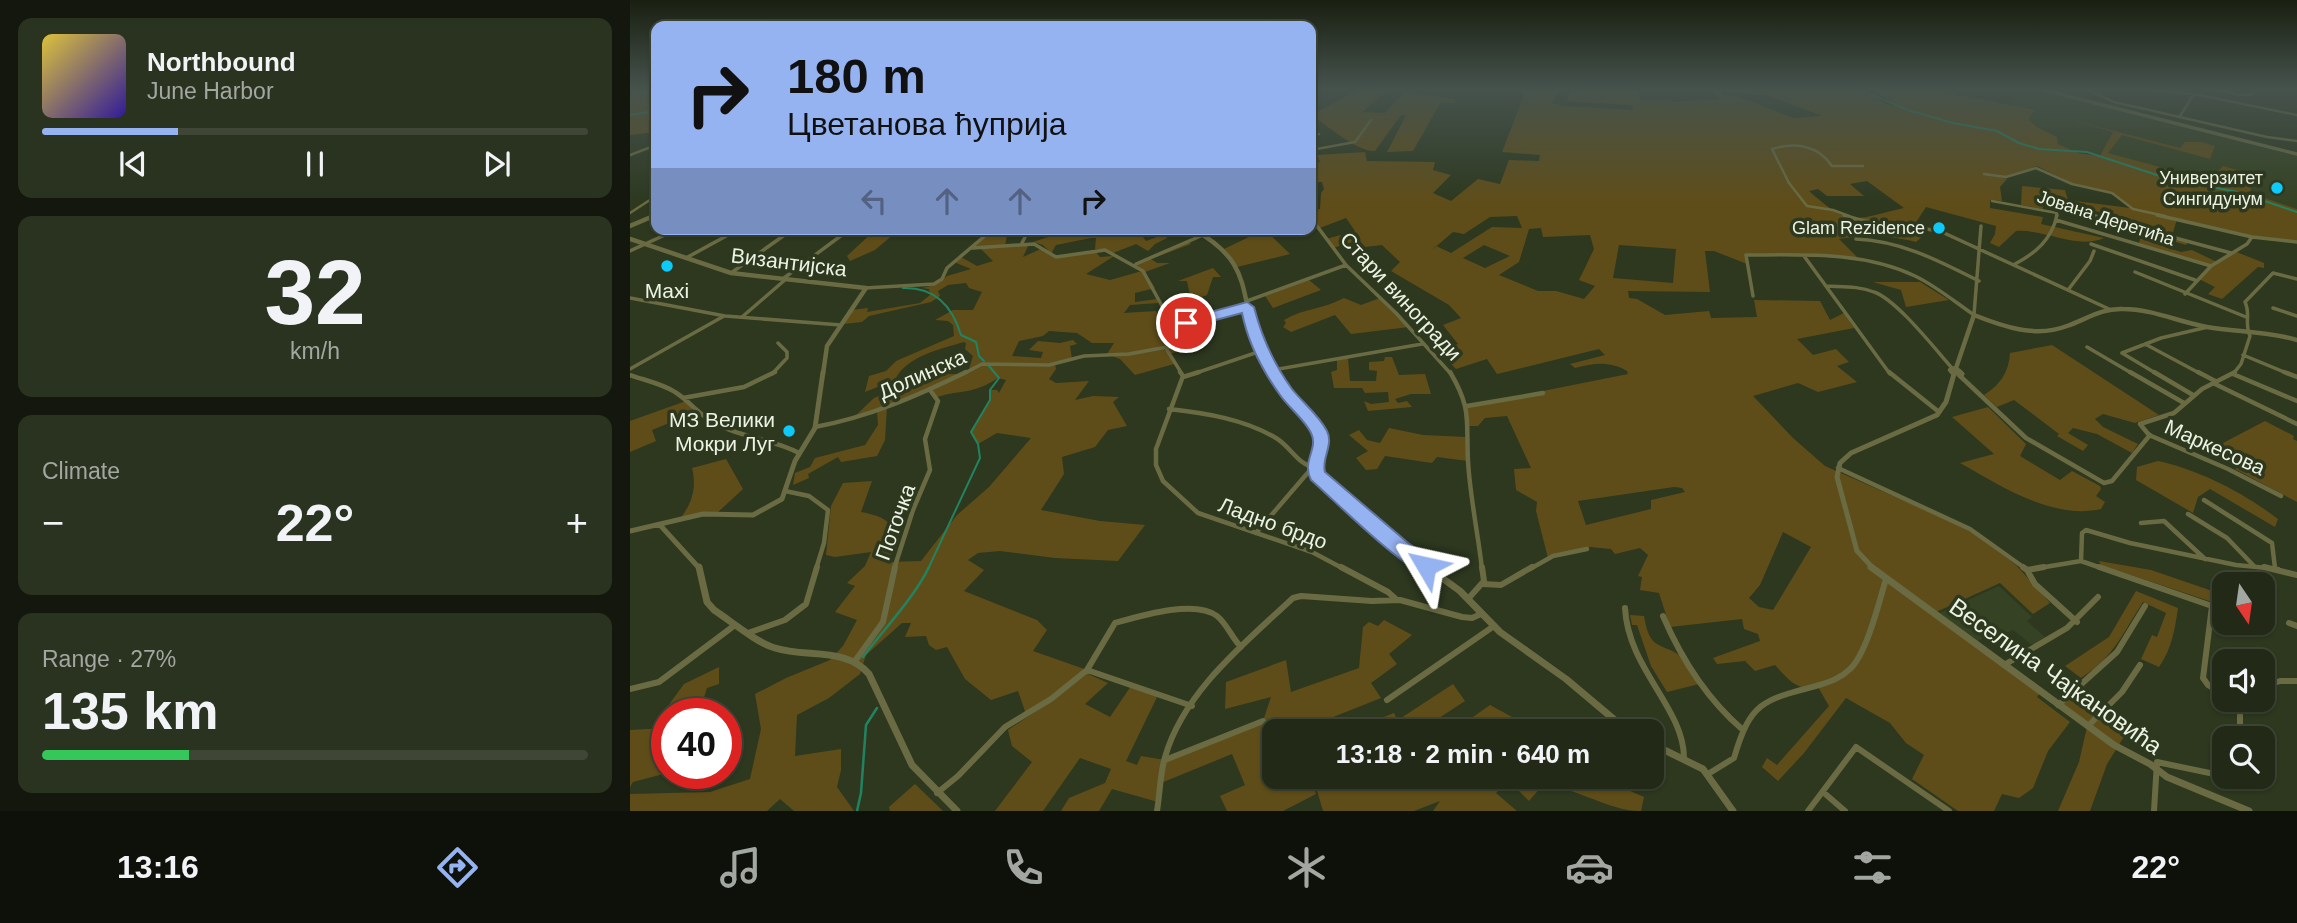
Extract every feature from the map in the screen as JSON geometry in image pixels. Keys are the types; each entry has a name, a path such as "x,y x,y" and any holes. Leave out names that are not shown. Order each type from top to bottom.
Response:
{"street":[{"path":"1316,149 1355,142 1366,127"},
{"path":"2193,127 2297,153"},
{"path":"2225,127 2297,141"},
{"path":"2267,137 2270,140 2269,146"},
{"path":"1863,166 1832,166 1824,154 1814,149 1791,146 1772,149 1789,183 1808,206 1830,210 1862,222 1923,227 1980,249 2109,309 2153,312 2208,327 2275,334 2297,340"},
{"path":"630,155 651,147"},
{"path":"1984,174 2004,177 2036,168 2075,185 2112,192 2131,208 2252,237 2297,242"},
{"path":"630,212 651,199"},
{"name":"Јована Деретића","path":"1992,201 2057,213 2056,220 2211,266"},
{"path":"2084,213 2231,253"},
{"path":"630,226 651,217"},
{"path":"2014,264 2032,256 2055,227 2056,220"},
{"name":"Стари виногради","path":"1316,225 1346,265 1403,319 1422,344 1451,371 1467,406 1468,461 1481,547 1483,584"},
{"path":"1981,226 1979,281 1973,315 1947,402 1940,413 1924,422 1851,453 1843,459 1838,468 1970,529 2028,570 2035,584 2077,622"},
{"path":"630,251 665,235"},
{"path":"686,258 728,235"},
{"path":"731,273 785,235"},
{"path":"742,317 842,235"},
{"path":"630,531 703,514 756,514 776,504 785,491 799,453 816,427 826,351 865,288 934,284 942,279 947,268 987,235"},
{"path":"1022,244 1024,235"},
{"path":"1135,264 1196,235"},
{"path":"1205,235 1239,270 1254,338 1286,392 1320,432 1321,443 1315,468 1320,479 1400,548 1468,599 1494,626 1566,679 1614,719"},
{"path":"2185,294 2195,280 2211,266 2247,244 2252,237"},
{"name":"Византијска","path":"630,239 731,273 865,288"},
{"path":"1856,239 1877,240 1917,250 1979,281"},
{"path":"2091,244 2195,280"},
{"path":"974,248 1038,245 1056,257 1104,250 1135,264 1152,284 1174,328 1167,346 1183,377 1261,351"},
{"path":"2068,290 2090,261 2094,251"},
{"path":"1753,296 1746,255 1804,255 1851,257 1900,269 1973,315 2022,332 2063,327 2109,309"},
{"path":"1804,255 1891,375 1940,413"},
{"path":"1174,328 1247,304 1346,265"},
{"path":"2135,272 2246,317"},
{"path":"2087,347 2184,403 2193,395 2233,373 2241,365 2250,336 2246,317 2249,310 2245,302 2273,273 2297,279"},
{"path":"1826,286 1859,287 1878,293 1906,318 1999,415 2030,441 2104,483 2112,481 2150,435"},
{"path":"630,298 725,316 841,325"},
{"path":"2273,308 2297,316"},
{"path":"630,369 725,316"},
{"path":"2193,395 2122,353 2208,327"},
{"path":"683,398 734,389 767,377 787,358 787,352 778,343"},
{"path":"1273,370 1422,344"},
{"path":"2145,344 2297,424"},
{"name":"Долинска","path":"816,427 852,419 930,390 982,364 1049,365 1084,356 1129,354 1167,346"},
{"path":"2243,355 2297,377"},
{"path":"2233,373 2297,401"},
{"path":"630,375 671,390 702,417 719,426 743,435 779,442 799,453"},
{"name":"Ладно брдо","path":"1183,377 1168,410 1155,456 1162,480 1193,510 1334,562 1388,592 1397,600 1462,617 1472,618 1482,613"},
{"name":"Поточка","path":"855,661 883,622 892,576 913,510 930,470 925,439 938,401 930,390"},
{"path":"1467,406 1543,393"},
{"name":"Маркесова","path":"2184,403 2172,415 2140,424 2150,435 2228,468 2281,496"},
{"path":"1168,410 1236,420 1280,441 1302,464 1315,468"},
{"path":"1256,533 1305,473 1315,468"},
{"name":"Веселина Чајкановића","path":"1838,468 1839,484 1857,551 1867,564 2087,727 2167,777 2249,811"},
{"path":"748,634 791,616 806,604 812,590 826,533 828,510 820,502 793,491 785,491"},
{"path":"2204,500 2272,542 2274,568"},
{"path":"2188,514 2227,538 2254,567"},
{"path":"2141,523 2164,521 2205,559"},
{"path":"660,525 699,565 709,606 748,634 767,646 780,650 855,661 867,671 912,765 957,811"},
{"path":"2081,562 2082,533 2086,530 2123,542 2205,559 2274,568 2297,575"},
{"path":"1468,599 1483,584 1492,587 1505,583 1548,558 1587,549"},
{"path":"2028,570 2081,562 2212,606 2203,678 2212,688"},
{"path":"1708,774 1734,758 1743,730 1753,711 1785,694 1825,685 1852,668 1872,627 1886,579"},
{"path":"1157,811 1165,760 1173,737 1192,706 1241,646 1295,597 1397,600"},
{"path":"2004,666 2077,622 2098,597"},
{"path":"2057,705 2117,652 2145,606"},
{"path":"937,793 958,776 1004,727 1051,699 1087,670 1114,624 1181,607 1214,614 1241,646"},
{"path":"1625,608 1624,624 1631,644 1646,676 1685,743 1684,758"},
{"path":"1663,616 1679,651 1719,706 1743,730"},
{"path":"2289,623 2297,626"},
{"path":"630,689 659,682 736,625"},
{"path":"1387,701 1494,626"},
{"path":"2087,727 2122,692 2140,665"},
{"path":"1087,670 1192,706"},
{"path":"2275,683 2297,681"},
{"path":"1165,760 1262,721"},
{"path":"1808,811 1852,750 1858,748 1949,811"},
{"path":"1664,749 1684,758 1708,774 1733,811"},
{"path":"2154,811 2157,762 2212,773"},
{"path":"1823,792 1845,811"}],"shaded area":[{"path":"630,127 651,127 651,133 630,135"},
{"path":"1328,127 1392,127 1375,151 1351,143"},
{"path":"1400,127 1427,127 1413,151 1387,152"},
{"path":"1512,127 2037,127 2057,137 2058,144 2078,153 2100,156 2113,132 2095,127 2099,127 2180,148 2185,142 2202,142 2215,146 2210,159 2122,135 2108,153 2197,177 2211,179 2223,166 2254,175 2250,193 2297,209 2297,242 2270,240 2177,219 2172,236 2189,241 2186,245 2169,240 2165,247 2181,252 2192,250 2217,262 2234,251 2264,263 2264,268 2258,267 2222,299 2208,294 2215,287 2197,278 2210,266 2139,243 2143,228 2129,224 2131,219 2068,205 2054,196 2041,195 2043,209 2021,205 2022,186 2065,190 2068,200 2130,208 2112,193 2072,183 2037,166 2013,176 2000,177 2007,179 2000,187 2002,201 1990,200 1990,208 2043,217 2041,224 2104,238 2083,242 2016,231 1999,247 1990,243 1996,226 1926,207 1911,230 1924,235 1916,242 1878,236 1839,239 1858,258 1746,255 1747,264 1714,251 1705,251 1710,292 1628,291 1629,298 1637,299 1665,315 1709,311 1711,318 1757,317 1754,300 1820,301 1830,320 1844,313 1854,328 1797,339 1813,355 1836,349 1849,362 1837,366 1857,382 1818,392 1798,383 1753,396 1793,438 1825,466 1968,529 2016,565 2050,603 2033,614 2000,583 1936,612 2040,693 2037,697 2070,722 2048,751 2033,788 2019,798 2002,794 1994,811 1958,811 1912,779 1924,755 1906,743 1890,723 1846,698 1804,753 1778,781 1762,767 1767,758 1777,765 1829,706 1818,687 1799,686 1775,665 1755,671 1745,661 1717,664 1713,658 1760,641 1758,634 1744,629 1742,619 1670,627 1659,593 1640,590 1642,577 1638,576 1648,555 1640,548 1615,554 1611,549 1590,547 1548,558 1536,511 1537,502 1516,490 1514,469 1531,468 1507,416 1485,418 1478,426 1466,426 1467,406 1628,374 1627,371 1608,364 1575,368 1570,364 1605,355 1599,349 1497,374 1487,359 1456,369 1438,351 1458,344 1443,325 1461,318 1449,305 1391,271 1400,262 1382,245 1365,247 1359,240 1333,248 1326,239 1355,231 1346,218 1320,228 1316,224 1316,210 1320,209 1321,193 1324,189 1322,182 1316,182 1316,163 1320,162 1317,155 1365,152 1367,161 1435,162 1433,170 1451,175 1433,193 1451,201 1478,179 1500,184 1509,160 1539,161 1540,155 1502,152","holes":["1867,181 1904,208 1853,218 1834,211 1809,191 1818,189 1827,196 1864,196 1850,184","1517,216 1522,228 1492,227 1451,253 1436,246 1453,232 1464,234 1490,217","1541,228 1543,237 1590,235 1594,249 1579,280 1595,286 1584,299 1556,291 1538,291 1499,275 1519,262 1529,229","1484,245 1510,256 1485,268 1463,258","1619,245 1676,249 1673,283 1613,278","1674,487 1682,488 1685,492 1651,500 1651,509 1586,525 1578,501","1783,532 1811,547 1773,610 1759,607 1749,598 1760,585"]},
{"path":"2032,127 2185,127 2297,155 2297,209 2087,152 2069,150 2041,137"},
{"path":"870,235 893,235 875,250 850,261 847,256"},
{"path":"987,235 1007,235 1005,246 1029,244 1023,257 1043,248 1050,252 1043,245 1033,242 1054,235 1142,235 1146,241 1166,235 1167,238 1148,251 1136,244 1113,253 1095,249 1096,238 1091,238 1056,245 1051,254 1056,257 1095,251 1100,257 1114,256 1086,274 1110,280 1142,271 1135,264 1189,242 1191,244 1151,259 1157,263 1170,263 1145,272 1155,288 1135,293 1135,302 1157,299 1158,303 1130,305 1124,313 1156,311 1168,328 1176,330 1194,322 1193,334 1188,344 1168,354 1174,364 1135,375 1120,359 1107,354 1114,343 1092,343 1077,333 1049,331 1043,336 1019,341 1012,356 1041,358 1043,352 1029,350 1038,341 1060,343 1073,340 1077,344 1070,346 1072,359 1055,364 1056,369 1049,379 1056,383 1089,381 1075,400 1093,396 1119,397 1113,402 1127,426 1108,430 1095,447 1062,457 1064,474 1041,510 1100,521 1145,525 1118,561 1055,558 1000,551 978,553 968,560 984,570 964,591 1037,620 1047,630 1033,651 1087,670 1026,714 1018,691 991,700 965,679 947,647 936,650 929,645 926,636 905,637 911,623 902,623 866,655 860,674 829,698 797,715 795,756 841,749 841,770 837,787 854,811 794,811 780,799 767,811 630,811 630,794 742,789 742,782 750,779 761,729 755,694 830,660 843,646 857,620 835,612 855,586 847,583 865,566 871,552 835,557 826,555 831,506 843,483 872,481 861,512 881,518 892,527 894,541 889,562 921,561 957,515 989,487 1031,438 997,433 978,444 971,432 990,401 990,390 997,390 999,393 1006,380 998,378 974,389 937,397 929,391 887,407 885,440 877,456 841,462 838,457 808,474 809,478 793,485 795,473 810,467 815,458 865,445 878,425 877,411 852,419 874,398 903,386 910,390 943,374 960,374 969,369 973,356 965,349 964,342 916,359 900,372 895,380 865,392 869,376 886,371 896,361 954,336 953,325 948,321 935,320 953,310 973,310 982,292 969,288 966,283 948,285 938,291 940,296 931,302 869,316 862,322 844,324 851,310 868,308 867,312 920,303 930,295 929,289 922,288 935,285 947,276 971,269 954,262 961,257 977,266 993,261 981,249 973,248"},
{"path":"1270,235 1290,254 1237,267 1222,250 1251,236"},
{"path":"1213,268 1221,277 1213,277 1207,295 1196,299 1199,303 1191,300 1187,281 1178,281"},
{"path":"1309,280 1321,290 1273,308 1265,296"},
{"path":"1873,282 1920,282 1949,300 1906,307 1901,290"},
{"path":"1344,298 1361,305 1380,298 1409,327 1351,334 1335,315 1291,332 1283,327 1286,323 1284,320 1292,316"},
{"path":"2052,345 2159,415 2135,423 2103,414 2095,419 2103,427 2138,444 2132,453 2097,434 2073,428 2068,433 2088,445 2083,451 2057,436 2059,434 2014,400 1997,407 1984,395 2003,377 2010,353"},
{"path":"1385,357 1392,357 1399,375 1425,374 1431,394 1411,394 1395,399 1398,403 1407,401 1412,407 1368,411 1364,401 1371,404 1389,402 1388,392 1365,393 1362,388 1334,388 1331,372 1337,370 1337,359 1348,358 1350,381 1376,381 1377,371 1369,370 1369,362 1384,361"},
{"path":"686,401 696,412 652,430 656,441 630,452 630,421"},
{"path":"1988,407 2026,444 2020,456 2060,480 2072,471 2100,486 2096,496 2105,502 2101,509 2064,510 2045,505 2010,491 1960,463 1994,454 1952,417"},
{"path":"2265,421 2294,436 2293,439 2297,441 2297,502 2235,469 2240,464 2236,465 2179,438 2173,425 2185,427 2221,444"},
{"path":"1389,428 1423,435 1466,437 1468,461 1437,457 1432,463 1385,456 1377,469 1366,470 1356,458 1368,451 1349,435 1359,430 1367,440 1380,443"},
{"path":"726,459 743,489 716,514 680,519 692,495 692,468"},
{"path":"2158,461 2205,476 2251,500 2278,519 2275,527 2210,489 2198,497 2193,513 2136,480 2137,467"},
{"path":"2099,561 2151,570 2212,591 2212,602 2101,565"},
{"path":"1999,586 2032,617 2027,621 2045,637 2032,645 2013,630 2006,633 2001,629 1976,642 1935,615"},
{"path":"2136,591 2178,608 2170,646 2159,667 2141,659 2152,635 2157,637 2166,613 2143,602 2117,644 2093,670 2081,678 2065,666 2109,637"},
{"path":"1630,615 1644,616 1653,641 1682,657 1703,683 1667,692 1651,666 1637,625 1632,625"},
{"path":"1384,620 1412,635 1389,654 1397,664 1371,683 1381,698 1328,719 1264,719 1271,697 1225,709 1226,682 1286,660 1291,692 1359,668 1363,627 1369,622 1378,626"},
{"path":"719,667 719,684 707,688 704,698 674,698 684,684"},
{"path":"1086,673 1108,683 1085,704 1110,717 1131,686 1158,695 1126,761 1137,765 1141,756 1165,760 1262,721 1262,789 1315,789 1316,794 1283,811 1227,811 1220,796 1245,785 1232,754 1161,783 1158,802 1112,789 1099,811 1061,811 1069,798 1105,783 1111,769 1080,758 1043,811 995,811 1032,762 1012,746 1008,730 1053,700"},
{"path":"1453,684 1465,701 1437,719 1401,718"},
{"path":"2081,684 2108,705 2099,714 2125,735 2107,764 2090,811 2058,811 2079,762 2087,727 2057,705"},
{"path":"1490,705 1516,719 1470,719"},
{"path":"1394,713 1397,719 1379,719"},
{"path":"651,729 651,777 633,782 630,787 630,730"},
{"path":"915,784 943,811 890,811 889,807"},
{"path":"1317,789 1500,789 1496,793 1517,811 1433,811 1440,801 1414,811 1323,811"},
{"path":"1517,789 1539,789 1529,801"},
{"path":"1563,789 1626,789 1644,797 1641,811 1628,810"}],"waterway":[{"path":"1974,127 1997,131 2019,143 2039,149 2087,152 2169,179 2238,192 2297,212"},
{"path":"903,288 924,291 940,300 952,315 961,335 976,342 979,356 984,361"},
{"path":"928,569 980,458 978,444 971,432 990,400 990,390 999,378 989,366"},
{"path":"863,657 907,602 928,569"},
{"path":"857,811 861,793 866,725 877,708"}],"place":[{"name":"Универзитет Сингидунум","path":"2277,188"},
{"name":"Glam Rezidence","path":"1939,228"},
{"name":"Maxi","path":"667,266"},
{"name":"МЗ Велики Мокри Луг","path":"789,431"}],"route":[{"path":"1186,323 1247,307 1254,338 1261,351 1286,392 1320,432 1321,443 1315,468 1320,479 1400,548 1426,566"}]}
